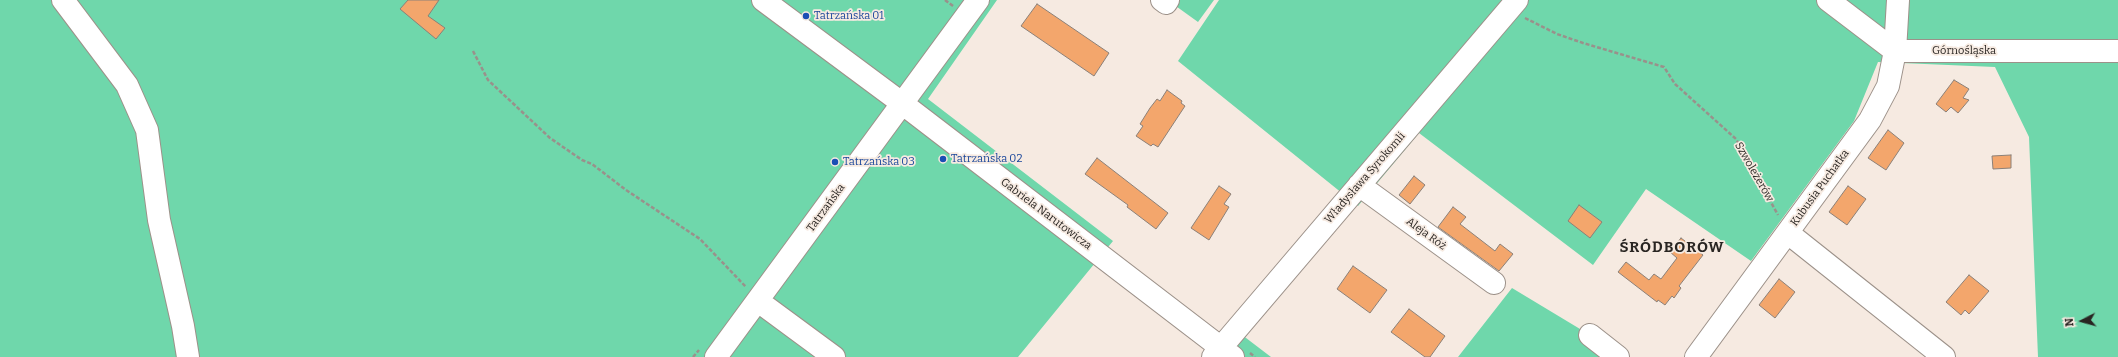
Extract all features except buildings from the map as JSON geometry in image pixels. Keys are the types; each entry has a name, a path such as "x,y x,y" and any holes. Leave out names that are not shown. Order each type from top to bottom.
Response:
{"street":[{"path":"63,0 127,85 147,130 159,220 183,326 188,357"},
{"name":"Gabriela Narutowicza","path":"763,0 903,104 1222,354"},
{"name":"Tatrzańska","path":"716,357 978,0"},
{"path":"1162,0 1166,3 1168,0"},
{"path":"1828,0 1895,51"},
{"name":"Kubusia Puchatka","path":"1696,357 1870,120 1888,86 1895,51 1898,0"},
{"name":"Władysława Syrokomli","path":"1222,354 1510,2"},
{"name":"Górnośląska","path":"1895,51 2118,51"},
{"name":"Aleja Róż","path":"1359,185 1494,283"},
{"path":"1788,233 1944,357"},
{"path":"758,301 834,357"},
{"path":"1590,336 1618,357"}],"path":[{"name":"Szwoleżerów","path":"1510,2 1531,22 1583,43 1664,67 1676,84 1736,139 1788,233"},
{"path":"474,51 488,80 550,138 592,164 626,190 700,239 736,275 758,301"}],"green space":[{"path":"0,0 997,0 928,99 1113,241 1018,357 0,357"},
{"path":"1176,0 1214,0 1198,22 1173,4"},
{"path":"1219,0 2118,0 2118,357 2038,357 2029,137 1995,67 1878,62 1854,121 1751,261 1646,189 1593,265 1419,133 1358,206 1178,61"},
{"path":"1512,288 1590,335 1624,357 1458,357"},
{"path":"1229,325 1271,357 1203,357"}],"place":[{"name":"Tatrzańska 01","path":"806,16"},
{"name":"Tatrzańska 02","path":"943,159"},
{"name":"Tatrzańska 03","path":"835,162"}],"district":[{"name":"ŚRÓDBORÓW","path":"1672,248"}]}
